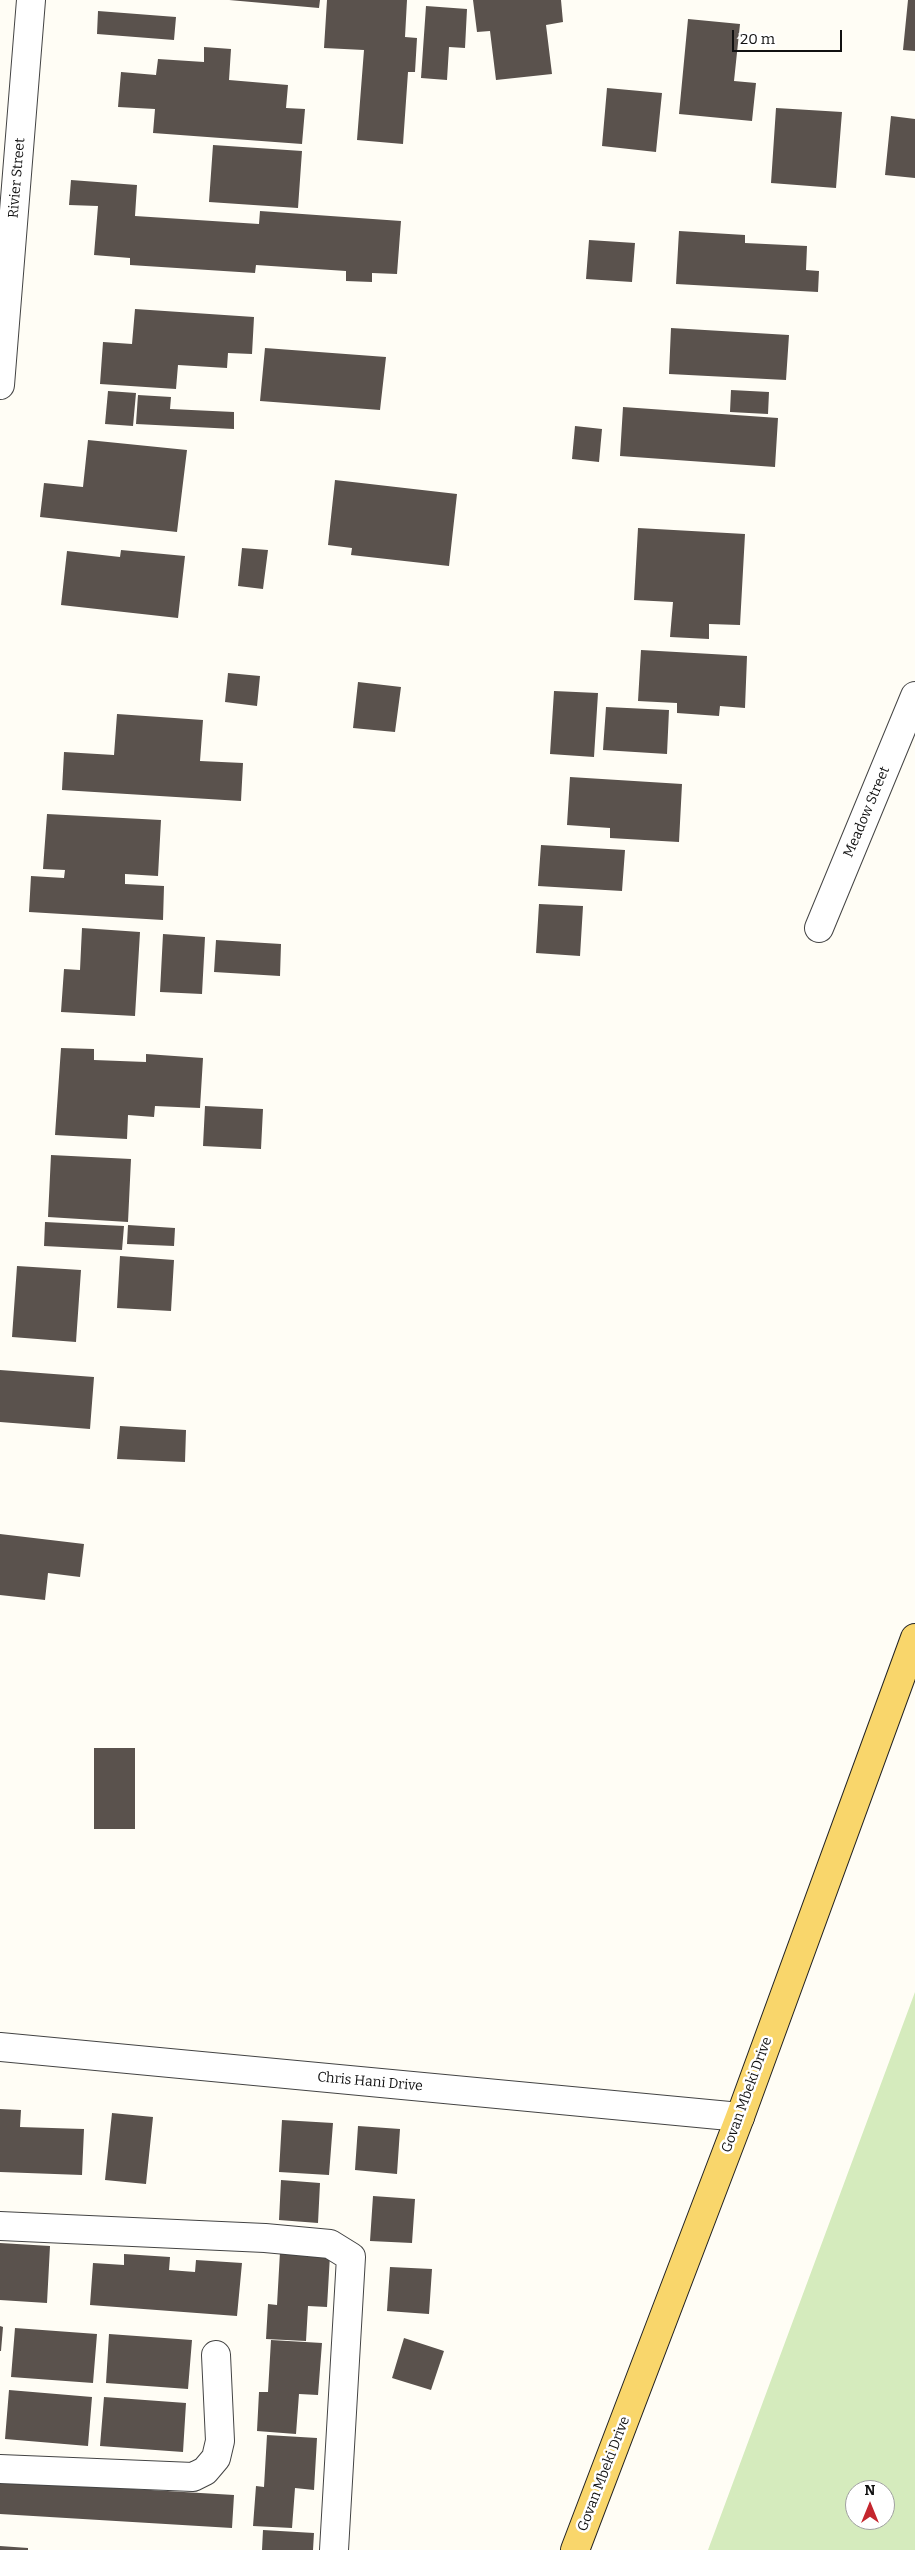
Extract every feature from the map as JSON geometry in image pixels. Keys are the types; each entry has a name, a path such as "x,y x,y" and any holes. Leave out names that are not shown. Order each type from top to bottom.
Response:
{"main road":[{"name":"Govan Mbeki Drive","path":"575,2550 740,2117 915,1638"}],"street":[{"name":"Rivier Street","path":"0,385 31,0"},
{"name":"Meadow Street","path":"819,928 915,696"},
{"name":"Chris Hani Drive","path":"0,2048 740,2117"},
{"path":"0,2226 311,2242 330,2244 351,2257 334,2550"},
{"path":"0,2469 193,2477 205,2471 216,2458 220,2441 216,2355"}],"green space":[{"path":"915,1992 915,2550 708,2550"}],"building":[{"path":"229,0 320,0 319,8"},
{"path":"327,0 407,0 405,37 417,38 415,72 408,72 403,144 357,140 364,50 324,48"},
{"path":"473,0 561,0 563,22 546,25 552,74 496,80 490,31 477,32"},
{"path":"908,0 915,0 915,51 903,50"},
{"path":"426,6 467,9 465,48 449,47 447,80 421,78"},
{"path":"98,11 176,17 174,40 97,34"},
{"path":"688,19 740,24 734,81 756,83 752,121 679,114"},
{"path":"204,47 231,49 229,80 288,85 286,108 305,109 302,144 153,133 155,109 118,107 121,72 156,75 158,59 204,62"},
{"path":"607,88 662,93 656,152 602,146"},
{"path":"776,108 842,112 836,188 771,183"},
{"path":"891,116 915,119 915,178 885,175"},
{"path":"213,145 302,151 298,208 209,202"},
{"path":"71,180 137,185 135,216 259,224 260,211 401,221 397,274 372,273 372,282 346,281 346,271 256,265 255,273 130,265 130,258 94,255 98,206 69,205"},
{"path":"679,231 745,235 745,243 807,246 806,270 819,271 818,292 676,284"},
{"path":"589,240 635,243 632,282 586,279"},
{"path":"135,309 254,317 252,354 228,353 227,368 178,365 176,389 100,384 103,342 132,344"},
{"path":"671,328 789,335 786,380 669,374"},
{"path":"265,348 386,357 380,410 260,401"},
{"path":"731,390 769,392 768,414 730,412"},
{"path":"108,391 136,393 133,426 105,424"},
{"path":"138,395 171,397 170,409 234,412 234,429 136,424"},
{"path":"623,407 778,418 775,467 620,456"},
{"path":"575,426 602,429 599,462 572,459"},
{"path":"88,440 187,450 177,532 40,517 44,483 83,487"},
{"path":"335,480 457,494 449,566 351,555 352,548 328,545"},
{"path":"638,528 745,534 740,625 709,624 709,639 670,637 673,602 634,600"},
{"path":"242,548 268,550 263,589 238,586"},
{"path":"121,550 185,556 178,618 61,605 67,551 120,557"},
{"path":"641,650 747,656 745,708 720,706 719,716 677,713 677,703 638,701"},
{"path":"228,673 260,676 257,706 225,702"},
{"path":"358,682 401,687 395,732 353,728"},
{"path":"554,691 598,693 594,757 550,754"},
{"path":"606,707 669,710 667,754 603,750"},
{"path":"117,714 203,720 200,761 243,763 241,801 62,790 64,752 114,755"},
{"path":"570,777 682,784 679,842 610,838 610,828 567,825"},
{"path":"47,814 161,820 158,876 125,874 125,884 164,886 163,920 29,912 31,876 64,878 65,870 43,869"},
{"path":"541,845 625,850 622,891 538,886"},
{"path":"539,904 583,906 580,956 536,953"},
{"path":"82,928 140,932 135,1016 61,1012 64,969 80,970"},
{"path":"163,934 205,937 202,994 160,992"},
{"path":"216,940 281,944 280,976 214,972"},
{"path":"61,1048 94,1049 94,1060 146,1062 146,1054 203,1058 200,1108 155,1106 154,1117 128,1115 127,1139 55,1135"},
{"path":"205,1106 263,1109 261,1149 203,1146"},
{"path":"51,1155 131,1159 128,1222 48,1217"},
{"path":"45,1222 124,1226 122,1250 44,1246"},
{"path":"128,1225 175,1228 174,1246 127,1244"},
{"path":"120,1256 174,1260 171,1311 117,1308"},
{"path":"17,1266 81,1270 76,1342 12,1337"},
{"path":"0,1370 94,1377 90,1429 0,1422"},
{"path":"120,1426 186,1430 185,1462 117,1459"},
{"path":"0,1534 84,1544 80,1577 48,1573 45,1600 0,1595"},
{"path":"94,1748 135,1748 135,1829 94,1829"},
{"path":"0,2109 21,2110 20,2127 84,2129 82,2175 0,2172"},
{"path":"112,2113 153,2117 146,2184 105,2180"},
{"path":"282,2120 333,2123 329,2175 279,2172"},
{"path":"358,2126 400,2129 397,2174 355,2170"},
{"path":"281,2180 320,2183 318,2223 279,2220"},
{"path":"373,2196 415,2199 412,2243 370,2241"},
{"path":"0,2243 50,2246 47,2303 0,2300"},
{"path":"280,2252 330,2255 327,2307 308,2306 306,2341 266,2339 268,2304 277,2305"},
{"path":"124,2254 170,2257 169,2270 195,2272 196,2260 242,2263 237,2316 90,2305 93,2263 124,2265"},
{"path":"390,2267 432,2269 429,2314 387,2311"},
{"path":"0,2326 3,2327 1,2351 0,2351"},
{"path":"15,2328 97,2334 93,2383 11,2377"},
{"path":"109,2334 192,2340 188,2389 106,2383"},
{"path":"404,2338 444,2351 431,2390 392,2378"},
{"path":"271,2340 322,2343 318,2395 299,2394 296,2434 257,2431 259,2392 268,2392"},
{"path":"9,2390 92,2397 88,2446 5,2439"},
{"path":"104,2397 186,2403 183,2452 100,2446"},
{"path":"267,2435 317,2438 314,2490 295,2488 292,2528 253,2526 256,2486 264,2487"},
{"path":"0,2481 234,2495 232,2528 0,2514"},
{"path":"263,2530 314,2533 313,2550 262,2550"},
{"path":"0,2546 28,2548 28,2550 0,2550"}]}
